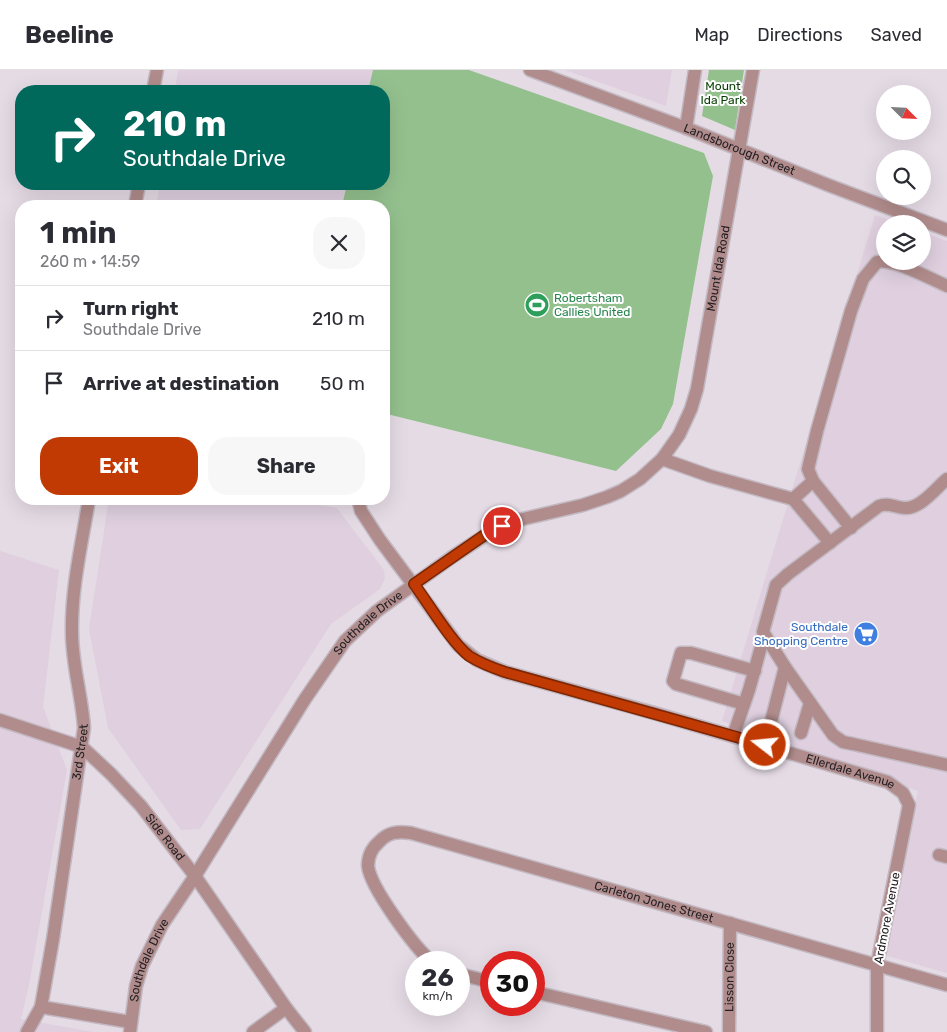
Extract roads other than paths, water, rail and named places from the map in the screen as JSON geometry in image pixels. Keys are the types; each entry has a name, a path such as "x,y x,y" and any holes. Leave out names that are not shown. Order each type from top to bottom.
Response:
{"street":[{"path":"154,85 157,70"},
{"name":"Landsborough Street","path":"530,70 686,128 947,230"},
{"path":"686,128 695,70"},
{"name":"Mount Ida Road","path":"662,459 684,426 697,389 753,70"},
{"path":"850,528 813,481 808,469 817,430 851,311 863,279 877,262 884,261 894,263 947,286"},
{"path":"662,459 702,473 793,499 830,543"},
{"name":"Southdale Drive","path":"130,1027 136,986 142,966 162,925 337,651 365,621 414,584 495,528 510,522 607,497 640,479 662,459"},
{"path":"733,736 764,636 763,627 776,585 882,504 903,508 914,506 947,479"},
{"path":"793,499 813,481"},
{"name":"3rd Street","path":"41,1007 84,728 83,711 73,655 72,608 88,505"},
{"name":"Ellerdale Avenue","path":"360,505 368,524 458,645 468,655 489,666 888,782 903,793 909,805"},
{"path":"764,636 833,735 843,742 947,765"},
{"path":"744,704 676,684 673,681 679,658 681,653 691,653 754,671"},
{"path":"765,745 785,667"},
{"path":"801,733 810,703"},
{"name":"Side Road","path":"0,720 82,747 111,774 140,806 195,876 286,1008 305,1032"},
{"name":"Ardmore Avenue","path":"877,1032 877,965 909,805"},
{"name":"Carleton Jones Street","path":"421,951 381,897 368,869 370,854 374,846 391,833 411,833 947,985"},
{"name":"Lisson Close","path":"729,1032 730,923"},
{"path":"545,995 706,1032"},
{"path":"27,1032 41,1007 130,1027"},
{"path":"253,1032 286,1008"}],"place":[{"name":"Robertsham Callies United","path":"537,305"},
{"name":"Southdale Shopping Centre","path":"866,634"}],"park label":[{"name":"Mount Ida Park","path":"723,93"}]}
